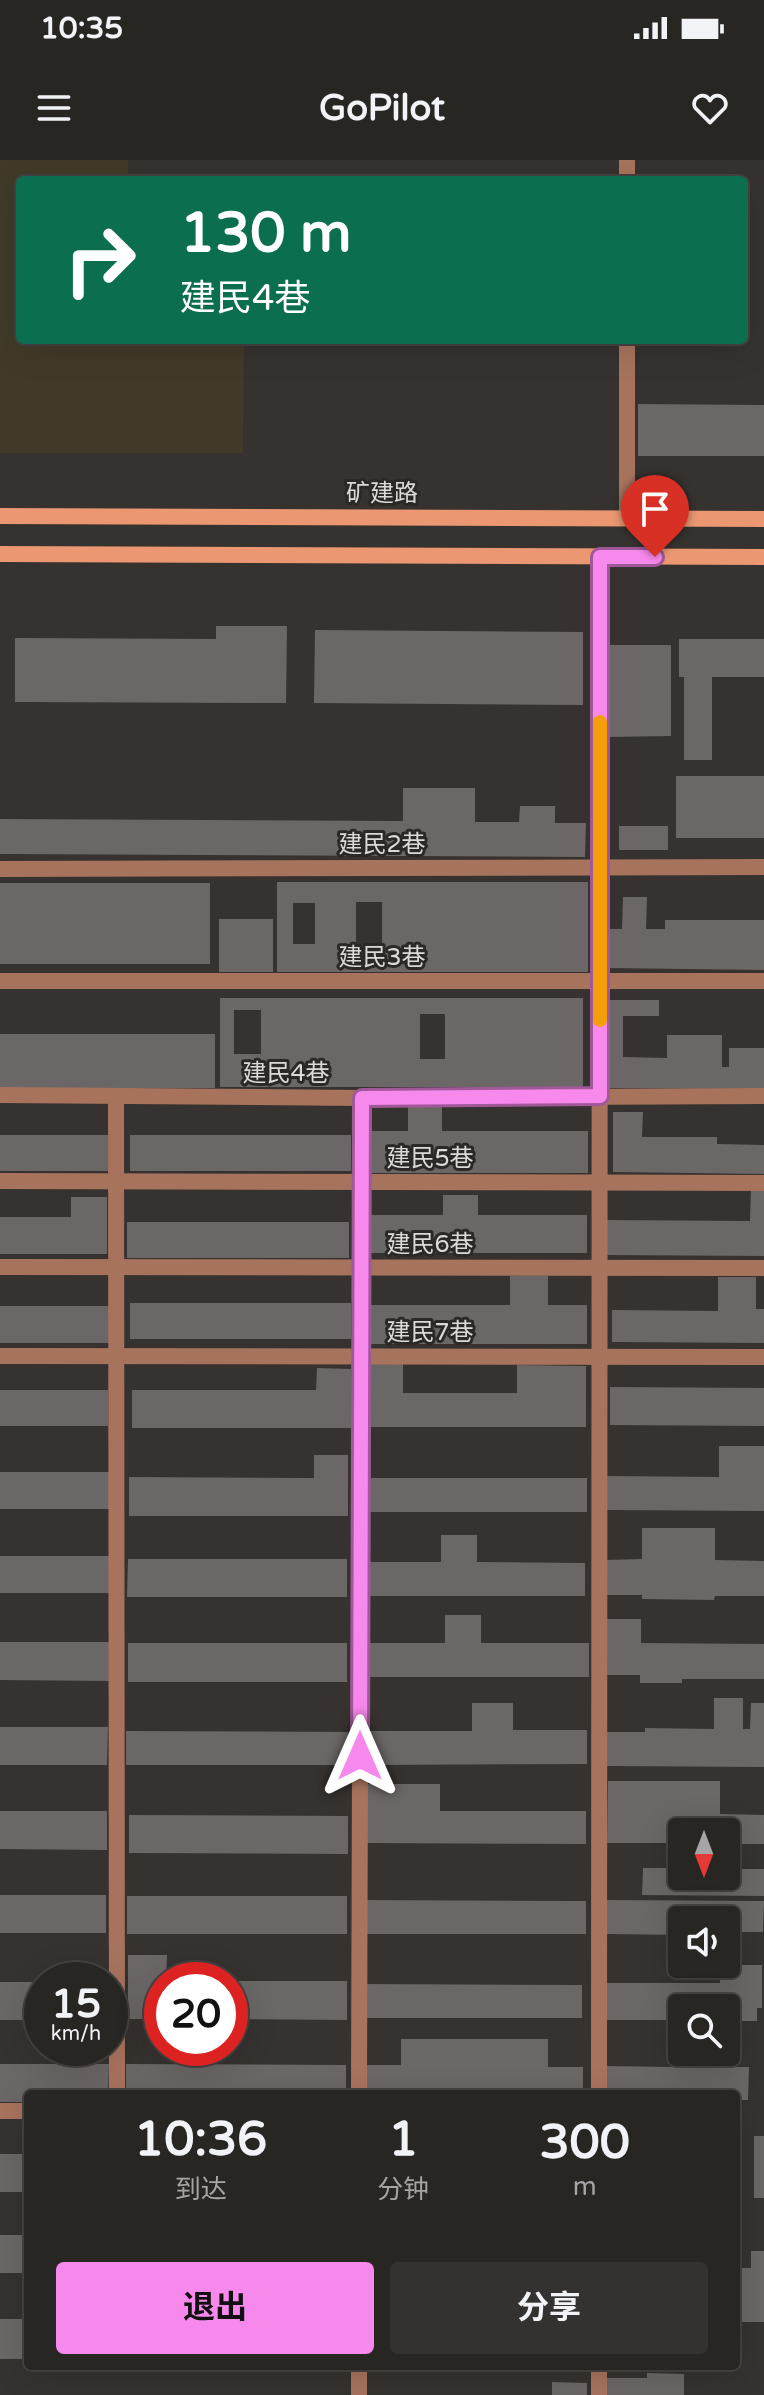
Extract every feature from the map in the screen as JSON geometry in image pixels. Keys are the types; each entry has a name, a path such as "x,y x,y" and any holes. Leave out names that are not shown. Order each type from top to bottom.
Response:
{"street":[{"path":"627,344 627,518"},
{"name":"矿建路","path":"0,516 764,519"},
{"path":"0,554 764,557"},
{"path":"599,2090 600,557"},
{"name":"建民2巷","path":"0,869 764,867"},
{"name":"建民3巷","path":"0,981 764,981"},
{"name":"建民4巷","path":"0,1095 362,1098 764,1096"},
{"path":"116,1096 117,2090"},
{"path":"359,2090 362,1098"},
{"name":"建民5巷","path":"0,1181 764,1183"},
{"name":"建民6巷","path":"0,1267 764,1268"},
{"name":"建民7巷","path":"0,1356 764,1357"},
{"path":"0,2111 24,2111"},
{"path":"359,2370 359,2395"},
{"path":"599,2370 599,2395"}],"shaded area":[{"path":"0,160 128,160 128,174 246,175 16,176 16,344 244,344 243,453 0,453"}],"building":[{"path":"638,404 764,405 764,456 638,456"},
{"path":"216,626 287,626 286,703 15,702 15,638 216,639"},
{"path":"315,630 583,632 583,705 314,703"},
{"path":"679,639 764,639 764,677 712,677 712,760 684,760 684,677 679,677"},
{"path":"607,645 671,645 671,736 607,737"},
{"path":"676,776 764,776 764,838 676,838"},
{"path":"403,788 475,788 475,822 519,822 520,806 555,806 555,823 586,823 585,857 0,854 0,819 403,821"},
{"path":"619,826 668,826 668,850 619,850"},
{"path":"277,882 588,882 588,972 277,972","holes":["356,902 382,902 382,945 356,945","293,903 315,903 315,944 293,944"]},
{"path":"0,883 210,883 210,964 0,964"},
{"path":"623,897 647,897 646,929 665,929 665,920 764,920 764,970 605,968 605,929 622,929"},
{"path":"219,919 273,919 273,972 219,972"},
{"path":"220,998 583,998 583,1087 220,1087","holes":["234,1010 261,1010 261,1054 234,1054","420,1014 445,1014 445,1059 420,1059"]},
{"path":"610,1000 659,1000 659,1016 623,1016 623,1057 667,1058 667,1035 722,1035 722,1067 729,1067 729,1048 764,1048 764,1089 610,1088"},
{"path":"0,1034 215,1034 215,1088 0,1088"},
{"path":"408,1102 442,1102 442,1131 588,1131 588,1173 370,1173 370,1131 408,1131"},
{"path":"613,1112 643,1112 642,1137 717,1137 717,1144 764,1145 764,1174 613,1172"},
{"path":"0,1135 108,1135 108,1171 0,1171"},
{"path":"130,1135 351,1135 351,1171 130,1171"},
{"path":"751,1188 764,1188 764,1256 606,1255 607,1220 750,1221"},
{"path":"443,1195 478,1195 478,1215 587,1215 587,1253 371,1253 371,1215 443,1215"},
{"path":"71,1197 107,1197 107,1254 0,1254 0,1217 71,1217"},
{"path":"127,1222 349,1222 349,1258 127,1258"},
{"path":"510,1276 548,1276 548,1305 587,1305 587,1344 365,1344 365,1305 510,1305"},
{"path":"718,1277 756,1277 756,1309 764,1309 764,1343 612,1342 612,1310 718,1311"},
{"path":"130,1303 351,1303 351,1339 130,1339"},
{"path":"0,1306 109,1306 109,1343 0,1343"},
{"path":"368,1364 403,1364 403,1393 517,1393 517,1365 586,1366 586,1427 368,1427"},
{"path":"317,1368 351,1369 351,1428 132,1428 132,1390 316,1390"},
{"path":"610,1387 764,1388 764,1426 610,1425"},
{"path":"0,1390 108,1390 108,1426 0,1426"},
{"path":"719,1446 764,1446 764,1511 606,1510 606,1476 719,1477"},
{"path":"314,1455 348,1455 348,1516 129,1516 129,1477 314,1478"},
{"path":"0,1472 111,1472 111,1509 0,1509"},
{"path":"366,1478 587,1478 587,1512 366,1512"},
{"path":"642,1528 715,1528 715,1560 764,1561 764,1596 715,1596 714,1600 606,1595 606,1560 642,1559"},
{"path":"441,1535 477,1535 477,1562 585,1563 585,1596 363,1596 363,1562 441,1562"},
{"path":"0,1556 110,1556 110,1593 0,1593"},
{"path":"128,1559 347,1559 347,1597 127,1597"},
{"path":"445,1615 481,1615 481,1643 589,1643 589,1677 368,1677 368,1643 445,1643"},
{"path":"607,1619 641,1619 641,1643 764,1644 764,1679 682,1679 682,1683 640,1683 640,1675 606,1675"},
{"path":"0,1642 109,1642 109,1681 0,1680"},
{"path":"128,1643 347,1643 347,1682 128,1682"},
{"path":"714,1698 743,1698 743,1729 750,1729 751,1703 764,1703 764,1767 605,1766 605,1732 645,1732 645,1728 714,1729"},
{"path":"472,1703 513,1703 513,1730 587,1730 587,1764 369,1765 369,1731 472,1731"},
{"path":"0,1727 108,1727 107,1765 0,1765"},
{"path":"126,1731 348,1732 348,1765 126,1765"},
{"path":"608,1781 720,1781 720,1814 764,1815 764,1844 740,1844 740,1818 668,1818 668,1843 607,1843"},
{"path":"365,1784 440,1784 440,1811 586,1811 586,1844 365,1843"},
{"path":"0,1811 107,1811 107,1850 0,1849"},
{"path":"129,1815 348,1816 348,1854 129,1853"},
{"path":"643,1868 668,1868 668,1890 740,1890 740,1869 764,1869 764,1896 642,1895"},
{"path":"0,1895 106,1895 106,1933 0,1933"},
{"path":"127,1896 347,1896 347,1934 127,1934"},
{"path":"365,1900 586,1901 586,1934 365,1934"},
{"path":"607,1900 764,1901 763,1932 740,1932 740,1906 668,1906 668,1935 606,1934"},
{"path":"128,1955 167,1955 167,1962 144,1962 144,2019 128,2019"},
{"path":"740,1965 762,1965 762,2008 757,2008 757,2021 740,2021 740,1994 668,1994 668,2020 603,2020 603,1983 720,1983 720,1978 740,1978"},
{"path":"248,1981 347,1981 347,2020 248,2019"},
{"path":"0,1982 24,1982 24,2020 0,2020"},
{"path":"361,1984 582,1985 582,2018 361,2018"},
{"path":"401,2039 548,2039 548,2067 583,2067 583,2090 365,2090 365,2065 401,2065"},
{"path":"0,2064 109,2066 108,2090 24,2090 24,2102 0,2102"},
{"path":"346,2065 346,2090 126,2090 126,2066"},
{"path":"603,2066 749,2067 748,2100 740,2100 740,2090 602,2090"},
{"path":"754,2136 764,2136 764,2198 754,2198"},
{"path":"0,2154 24,2154 24,2192 0,2192"},
{"path":"0,2235 24,2235 24,2273 0,2273"},
{"path":"751,2251 764,2251 764,2322 741,2322 741,2268 751,2268"},
{"path":"0,2319 24,2319 24,2359 0,2359"},
{"path":"647,2373 684,2374 684,2395 605,2395 605,2378 647,2378"},
{"path":"552,2382 587,2383 587,2395 552,2395"}],"slow traffic":[{"path":"600,722 600,1020"}],"route":[{"path":"360,1756 362,1098 600,1096 600,557 655,557"}]}
